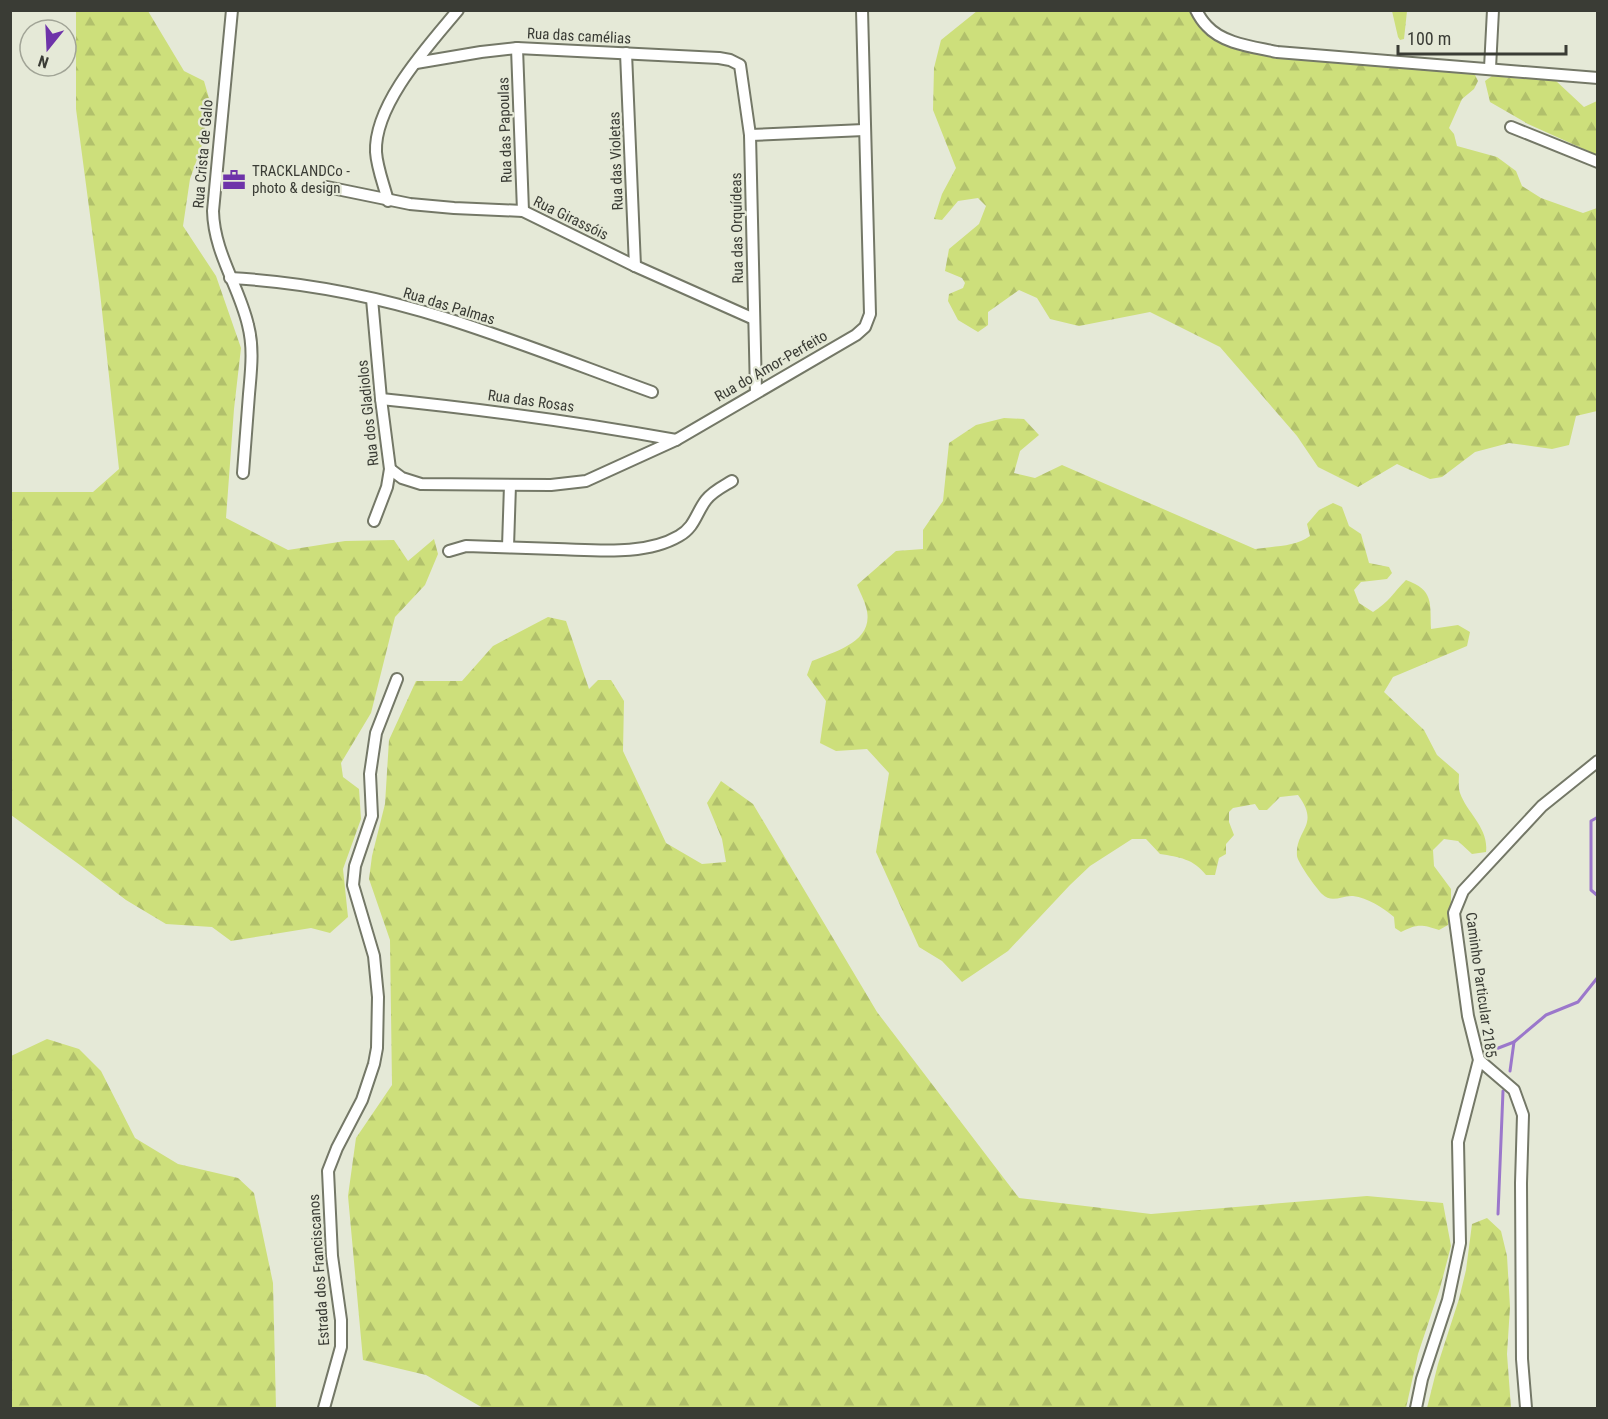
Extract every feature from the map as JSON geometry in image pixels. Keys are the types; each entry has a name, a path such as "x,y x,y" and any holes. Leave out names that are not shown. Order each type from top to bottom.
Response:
{"street":[{"name":"Rua Crista de Galo","path":"232,10 213,227 248,324 251,339 252,360 243,473"},
{"path":"388,201 378,166 376,140 383,115 389,102 416,63 458,10"},
{"name":"Rua do Amor-Perfeito","path":"390,469 402,478 422,484 570,484 586,481 676,440 856,335 865,327 870,314 862,10"},
{"path":"1196,10 1208,27 1221,37 1277,52 1598,78"},
{"path":"1491,68 1493,10"},
{"name":"Rua das camélias","path":"416,63 518,48 720,58 740,65"},
{"name":"Rua das Papoulas","path":"518,48 523,211"},
{"name":"Rua das Violetas","path":"626,53 635,267"},
{"name":"Rua das Orquídeas","path":"740,65 750,135 756,392"},
{"path":"1511,127 1598,162"},
{"path":"750,135 864,130"},
{"name":"Rua Girassóis","path":"327,187 388,201 454,208 523,211 635,267 754,319"},
{"name":"Rua das Palmas","path":"230,278 307,286 372,299 445,318 652,392"},
{"name":"Rua dos Gladiolos","path":"372,299 390,469 387,487 374,520"},
{"name":"Rua das Rosas","path":"381,399 506,412 598,425 676,440"},
{"path":"449,551 466,546 602,550 637,548 669,541 687,531 704,502 713,492 732,481"},
{"path":"508,548 510,485"},
{"name":"Estrada dos Franciscanos","path":"324,1408 341,1347 341,1320 332,1256 328,1172 337,1148 362,1100 377,1048 378,997 374,956 353,885 355,866 372,816 370,774 376,733 397,680"},
{"name":"Caminho Particular 2185","path":"1416,1408 1422,1378 1448,1300 1460,1243 1458,1142 1479,1060 1468,1016 1454,913 1463,891 1542,806 1598,761"},
{"path":"1479,1060 1514,1090 1523,1115 1522,1359 1526,1408"}],"green space":[{"path":"76,11 148,11 184,71 204,81 210,102 202,145 190,179 183,226 216,276 241,348 226,518 288,550 345,541 394,540 408,561 434,539 438,554 425,585 395,617 371,713 341,763 343,777 359,789 361,819 343,869 348,917 330,933 311,928 231,941 212,927 166,924 126,900 11,815 11,492 93,492 119,469 99,283 76,109 78,18 76,18"},
{"path":"977,11 1191,11 1205,30 1273,57 1474,73 1478,81 1474,89 1462,99 1449,128 1454,134 1457,146 1497,157 1516,171 1522,186 1541,198 1583,213 1597,208 1597,411 1576,416 1569,445 1552,449 1509,443 1475,452 1442,477 1430,479 1397,464 1358,487 1318,467 1297,436 1220,347 1150,312 1079,326 1050,319 1037,298 1019,290 988,312 988,325 978,332 958,320 948,301 949,294 963,288 965,283 962,278 945,271 949,249 979,224 986,206 978,198 958,201 942,220 934,219 942,194 956,168 933,110 934,68 941,40"},
{"path":"1392,11 1407,11 1404,39 1400,40 1398,37"},
{"path":"1541,67 1584,107 1597,101 1597,155 1528,124 1490,102 1485,81 1492,76 1523,79"},
{"path":"1004,418 1024,419 1039,435 1020,451 1014,473 1035,478 1062,465 1255,549 1284,546 1304,540 1310,536 1307,524 1319,510 1333,503 1342,507 1349,526 1361,534 1369,563 1389,567 1392,573 1387,579 1361,582 1354,590 1359,603 1373,612 1387,601 1406,580 1422,588 1426,593 1430,605 1431,629 1458,625 1470,632 1467,646 1393,677 1384,692 1424,730 1437,755 1459,774 1460,793 1484,835 1486,852 1472,854 1458,841 1444,839 1433,850 1434,866 1451,889 1448,925 1439,930 1419,926 1401,932 1395,928 1394,917 1380,906 1359,897 1330,898 1322,894 1304,870 1297,856 1297,847 1307,821 1304,805 1298,795 1280,797 1267,810 1259,810 1255,804 1233,808 1229,812 1229,822 1234,835 1226,844 1226,854 1219,858 1215,875 1206,875 1196,865 1186,860 1160,854 1146,839 1132,839 1090,866 1008,951 962,982 942,961 919,947 876,852 889,773 867,749 836,751 820,743 826,701 807,675 812,661 852,643 865,628 868,619 866,607 857,585 896,551 923,549 923,530 943,501 949,443 976,425"},
{"path":"548,617 566,621 589,689 598,680 611,680 624,701 623,751 666,843 702,864 726,862 722,839 707,803 721,781 753,804 877,1012 1019,1198 1151,1214 1367,1196 1443,1203 1451,1246 1418,1354 1406,1408 483,1408 426,1375 363,1360 348,1196 356,1138 392,1085 390,940 369,879 372,856 385,804 389,740 416,681 462,681 493,646"},
{"path":"47,1039 79,1049 101,1071 135,1138 178,1164 238,1178 254,1193 273,1283 276,1408 11,1408 11,1056"},
{"path":"1487,1218 1501,1231 1507,1256 1510,1307 1507,1354 1511,1408 1427,1408 1438,1364 1459,1299 1466,1270 1472,1224"}],"waterway":[{"path":"1598,817 1591,821 1591,890 1598,896"},
{"path":"1488,1052 1514,1042 1546,1015 1578,1002 1598,977"},
{"path":"1510,1071 1514,1042"},
{"path":"1498,1214 1503,1091"}],"place":[{"name":"TRACKLANDCo - photo & design","path":"234,180"}]}
